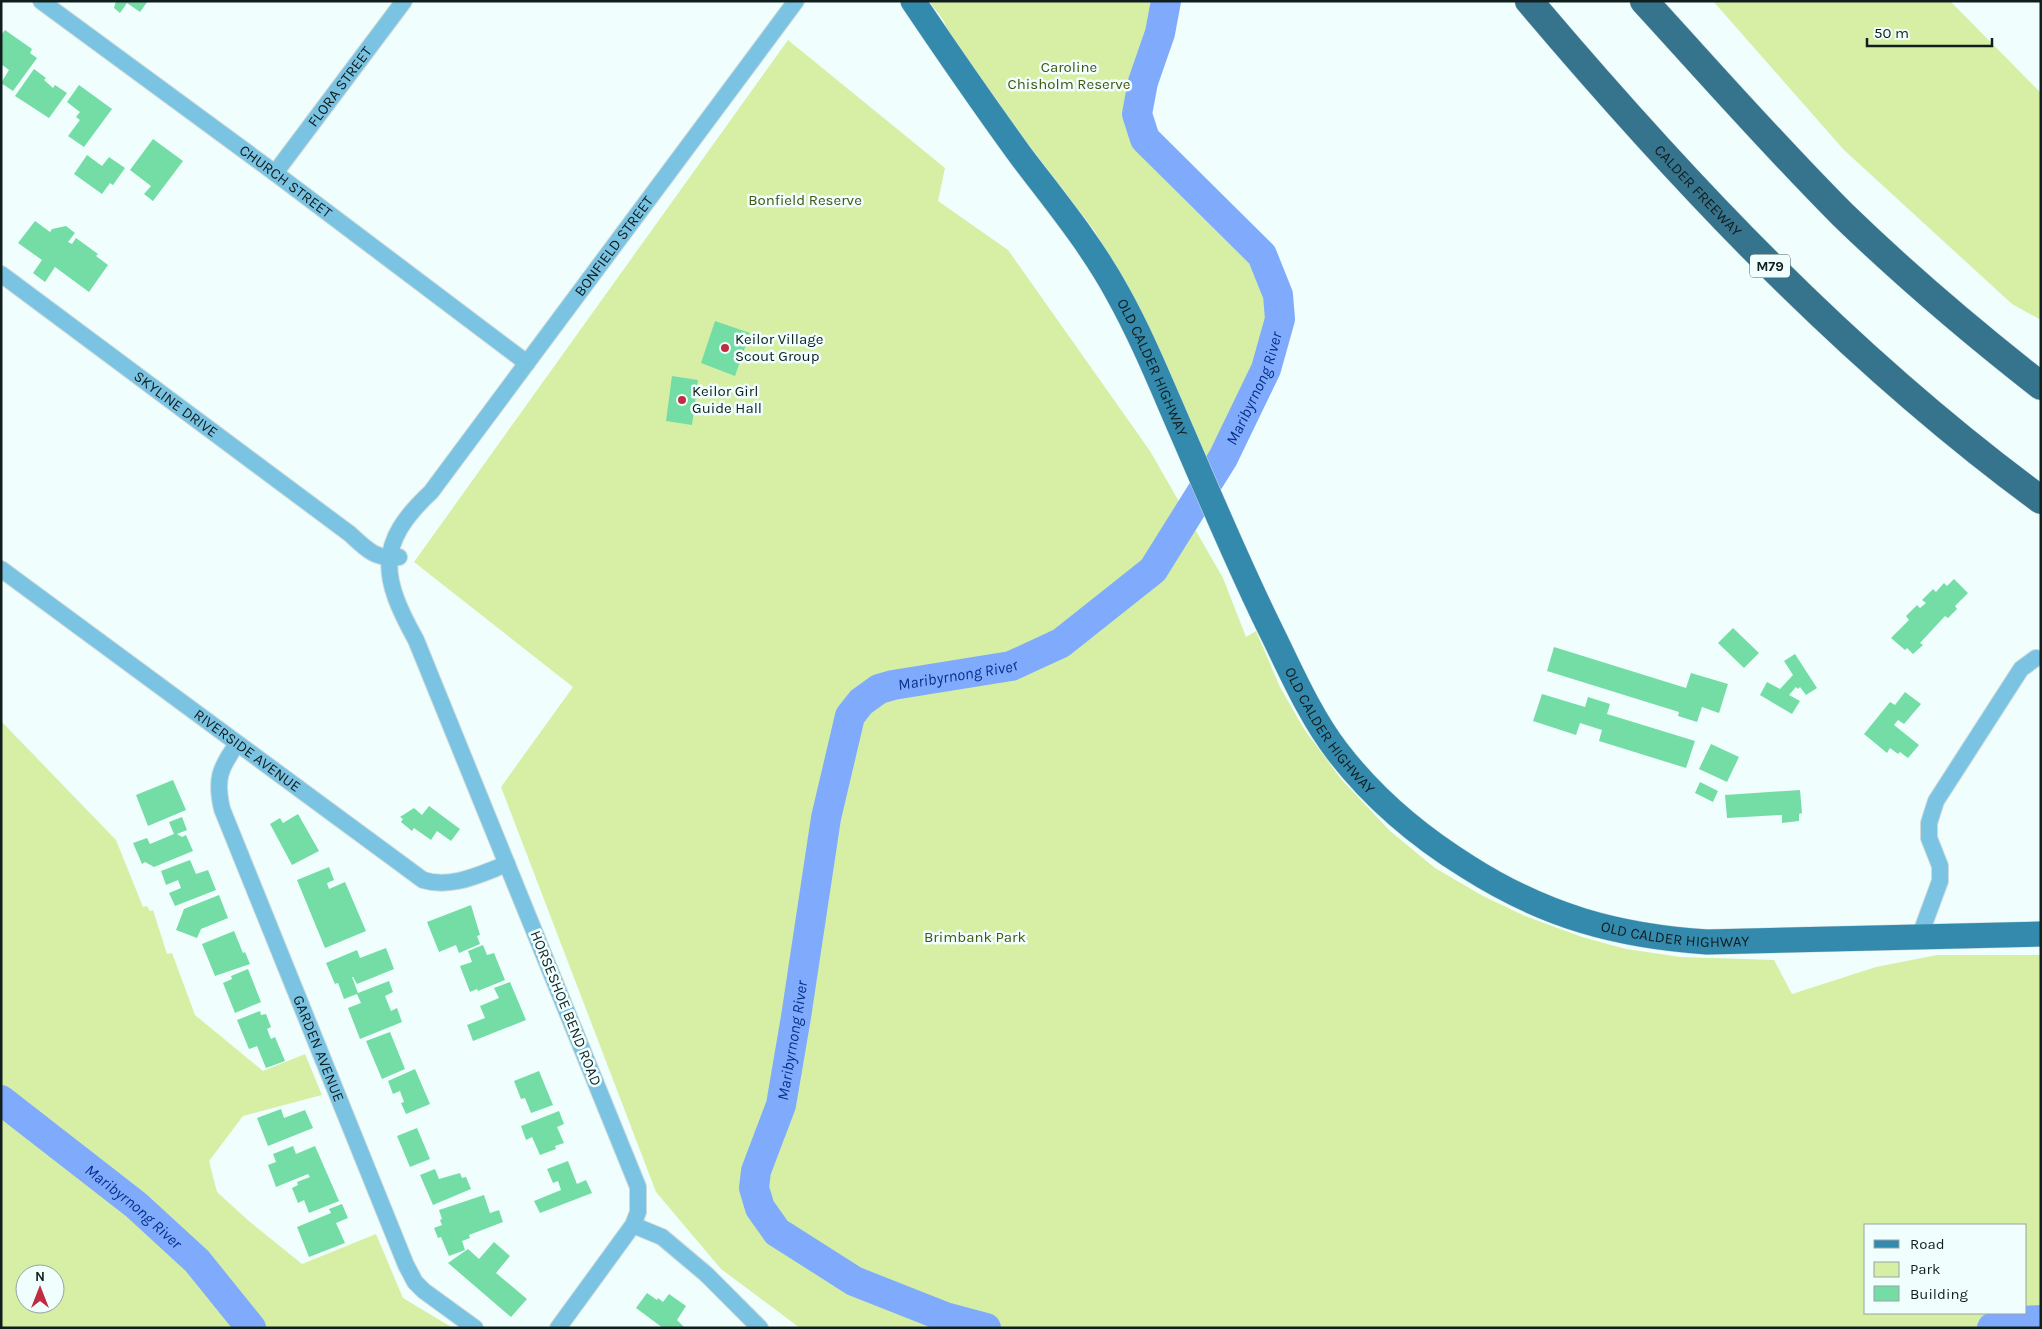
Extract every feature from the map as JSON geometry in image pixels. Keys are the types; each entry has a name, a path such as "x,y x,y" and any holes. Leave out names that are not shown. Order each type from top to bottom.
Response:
{"highway":[{"name":"CALDER FREEWAY","path":"1529,1 1665,157 1746,242 1834,328 1928,411 2041,500"},
{"path":"1644,1 1780,150 1844,216 1933,297 2041,386"},
{"path":"1834,328 2016,494 2041,513"}],"main road":[{"name":"OLD CALDER HIGHWAY","path":"894,1 933,51 1016,149"},
{"name":"OLD CALDER HIGHWAY","path":"913,1 1016,149 1093,251 1117,292 1164,390 1244,576 1303,697 1335,748 1356,774 1402,820 1457,860 1501,887 1562,915 1619,931 1661,939 1707,942 2041,934"}],"street":[{"name":"CHURCH STREET","path":"41,1 275,173 527,363"},
{"name":"FLORA STREET","path":"275,173 404,1"},
{"name":"BONFIELD STREET","path":"393,554 403,543 431,492 796,1"},
{"name":"SKYLINE DRIVE","path":"1,274 350,534 393,554"},
{"name":"HORSESHOE BEND ROAD","path":"393,554 393,588 402,616 416,640 635,1180 639,1200 638,1212 633,1225"},
{"name":"RIVERSIDE AVENUE","path":"1,569 423,880 442,883 452,882 507,864"},
{"path":"1919,938 1940,881 1940,866 1929,838 1929,823 1936,801 2020,669 2036,658"},
{"name":"GARDEN AVENUE","path":"237,744 220,771 219,794 222,809 406,1265 415,1282 424,1291 476,1328"},
{"path":"558,1328 633,1225 662,1237 706,1274 760,1328"}],"green space":[{"name":"Caroline Chisholm Reserve","path":"929,1 1166,1 1160,33 1143,82 1137,114 1145,139 1262,255 1278,295 1280,319 1266,369 1214,473 1140,308 1094,230 952,44 944,21"},
{"path":"1713,1 1950,1 2041,93 2041,320 2012,304 1844,150"},
{"name":"Brimbank Park","path":"788,40 945,168 938,201 1008,250 1150,451 1223,578 1246,637 1256,631 1280,687 1304,729 1341,779 1390,831 1435,868 1483,896 1525,916 1582,937 1626,949 1681,957 1774,960 1792,994 1876,967 1937,955 2041,955 2041,1328 800,1328 721,1269 656,1192 501,787 573,687 414,562"},
{"path":"1,721 116,840 143,907 147,906 150,911 153,910 167,954 172,953 195,1015 263,1071 305,1054 322,1095 243,1116 209,1161 217,1192 250,1222 302,1264 376,1234 403,1298 453,1328 1,1328"}],"building":[{"path":"116,1 148,1 140,12 127,3 120,13 114,8"},
{"path":"5,30 32,49 30,53 37,58 13,91 1,83 9,70 1,64 1,35"},
{"path":"34,69 46,78 44,80 53,88 55,85 67,93 49,118 15,96"},
{"path":"79,85 112,109 84,147 68,136 80,120 76,117 80,112 67,102"},
{"path":"153,139 183,161 153,201 144,194 151,186 130,170"},
{"path":"87,155 102,166 109,157 125,168 113,185 110,183 102,194 74,174"},
{"path":"35,221 50,232 52,229 66,226 75,233 68,242 72,244 76,238 98,254 96,256 108,265 89,292 55,267 45,282 33,273 42,260 18,243"},
{"name":"Keilor Village Scout Group","path":"715,321 750,333 735,376 701,363"},
{"name":"Keilor Girl Guide Hall","path":"672,376 698,380 692,425 666,421"},
{"path":"1954,579 1968,593 1955,606 1957,609 1948,618 1945,616 1920,643 1923,645 1913,654 1891,638 1909,620 1906,616 1917,605 1920,608 1926,603 1922,600 1933,589 1936,592 1944,583 1947,586"},
{"path":"1733,628 1759,653 1744,668 1718,643"},
{"path":"1554,647 1686,688 1691,673 1728,684 1719,713 1702,707 1697,722 1678,716 1679,712 1547,671"},
{"path":"1795,654 1817,688 1806,695 1800,687 1798,689 1796,687 1789,695 1800,701 1792,714 1760,695 1767,682 1780,689 1793,675 1784,661"},
{"path":"1905,692 1921,704 1904,724 1898,720 1894,725 1919,745 1908,758 1890,748 1887,753 1864,734 1890,702 1895,705"},
{"path":"1542,694 1585,707 1588,697 1610,704 1607,714 1695,741 1686,768 1599,741 1602,730 1580,723 1576,735 1533,721"},
{"path":"1711,744 1739,757 1727,782 1699,769"},
{"path":"173,780 186,810 148,826 136,795"},
{"path":"1700,782 1718,791 1713,802 1695,793"},
{"path":"1800,790 1802,813 1799,814 1799,821 1782,823 1782,815 1727,818 1725,795"},
{"path":"429,806 460,829 451,841 437,831 431,840 414,828 412,831 401,822 403,819 400,817 414,808 422,815"},
{"path":"298,814 319,851 292,865 270,824 280,818 283,823"},
{"path":"182,817 187,830 177,834 182,837 186,835 193,851 154,867 145,862 142,864 133,843 147,838 150,844 174,834 169,822"},
{"path":"190,860 196,874 208,870 216,890 175,906 169,893 181,888 178,880 166,885 161,871"},
{"path":"329,867 334,880 327,883 329,889 345,882 366,931 325,948 297,880"},
{"path":"219,895 228,918 201,929 197,938 176,930 184,909"},
{"path":"471,905 480,935 477,936 480,944 459,953 456,945 439,952 427,922"},
{"path":"234,931 250,964 215,976 202,944"},
{"path":"483,945 487,955 494,953 505,980 478,991 477,989 470,992 460,966 472,962 468,951"},
{"path":"386,948 394,969 357,984 352,977 358,993 389,981 393,992 385,996 391,1011 397,1008 402,1022 360,1039 348,1008 361,1003 357,994 344,999 338,983 335,984 326,963 357,950 360,958"},
{"path":"248,969 261,1002 235,1013 223,983 232,979 231,976"},
{"path":"510,982 526,1020 473,1041 467,1025 485,1018 480,1006 499,998 494,988"},
{"path":"260,1011 261,1015 266,1014 271,1027 267,1029 271,1039 275,1037 285,1061 266,1068 257,1046 249,1049 237,1020"},
{"path":"390,1032 405,1069 382,1079 366,1041"},
{"path":"415,1069 430,1104 406,1114 401,1103 404,1102 400,1091 393,1094 388,1081"},
{"path":"539,1071 553,1105 531,1113 525,1098 521,1099 514,1081"},
{"path":"281,1109 284,1118 305,1110 313,1128 268,1146 257,1118"},
{"path":"559,1111 564,1124 557,1127 564,1143 555,1146 556,1149 540,1155 532,1137 526,1140 521,1126"},
{"path":"417,1128 430,1159 410,1167 397,1136"},
{"path":"293,1146 296,1154 315,1146 339,1201 309,1213 304,1200 298,1203 292,1188 298,1185 297,1182 310,1177 308,1174 276,1187 268,1165 276,1162 273,1154"},
{"path":"568,1161 577,1184 586,1180 592,1193 540,1213 534,1201 561,1190 558,1181 553,1183 547,1169"},
{"path":"435,1169 439,1179 460,1173 462,1178 466,1177 471,1189 433,1205 420,1175"},
{"path":"484,1195 490,1213 499,1210 503,1222 469,1235 470,1238 462,1241 465,1250 449,1256 441,1237 438,1238 434,1228 442,1225 439,1210"},
{"path":"342,1204 348,1218 336,1223 345,1243 309,1257 297,1227 331,1213 329,1209"},
{"path":"494,1242 510,1256 496,1273 527,1299 511,1317 448,1263 468,1249 479,1259"},
{"path":"647,1293 663,1302 669,1294 686,1306 677,1320 685,1328 663,1328 636,1308"}],"waterway":[{"name":"Maribyrnong River","path":"986,1328 945,1317 854,1281 777,1232 760,1208 754,1188 756,1171 781,1105 826,818 850,716 861,702 879,689 893,685 1011,666 1061,643 1153,570 1223,458 1266,369 1280,319 1278,295 1262,255 1145,139 1137,114 1143,82 1160,33 1166,1"},
{"name":"Maribyrnong River","path":"1,1100 136,1205 197,1261 251,1328"},
{"name":"Maribyrnong River","path":"1992,1328 2023,1321 2041,1320"}],"place":[{"name":"Keilor Village Scout Group","path":"725,348"},
{"name":"Keilor Girl Guide Hall","path":"682,400"}],"park label":[{"name":"Bonfield Reserve","path":"805,200"}]}
